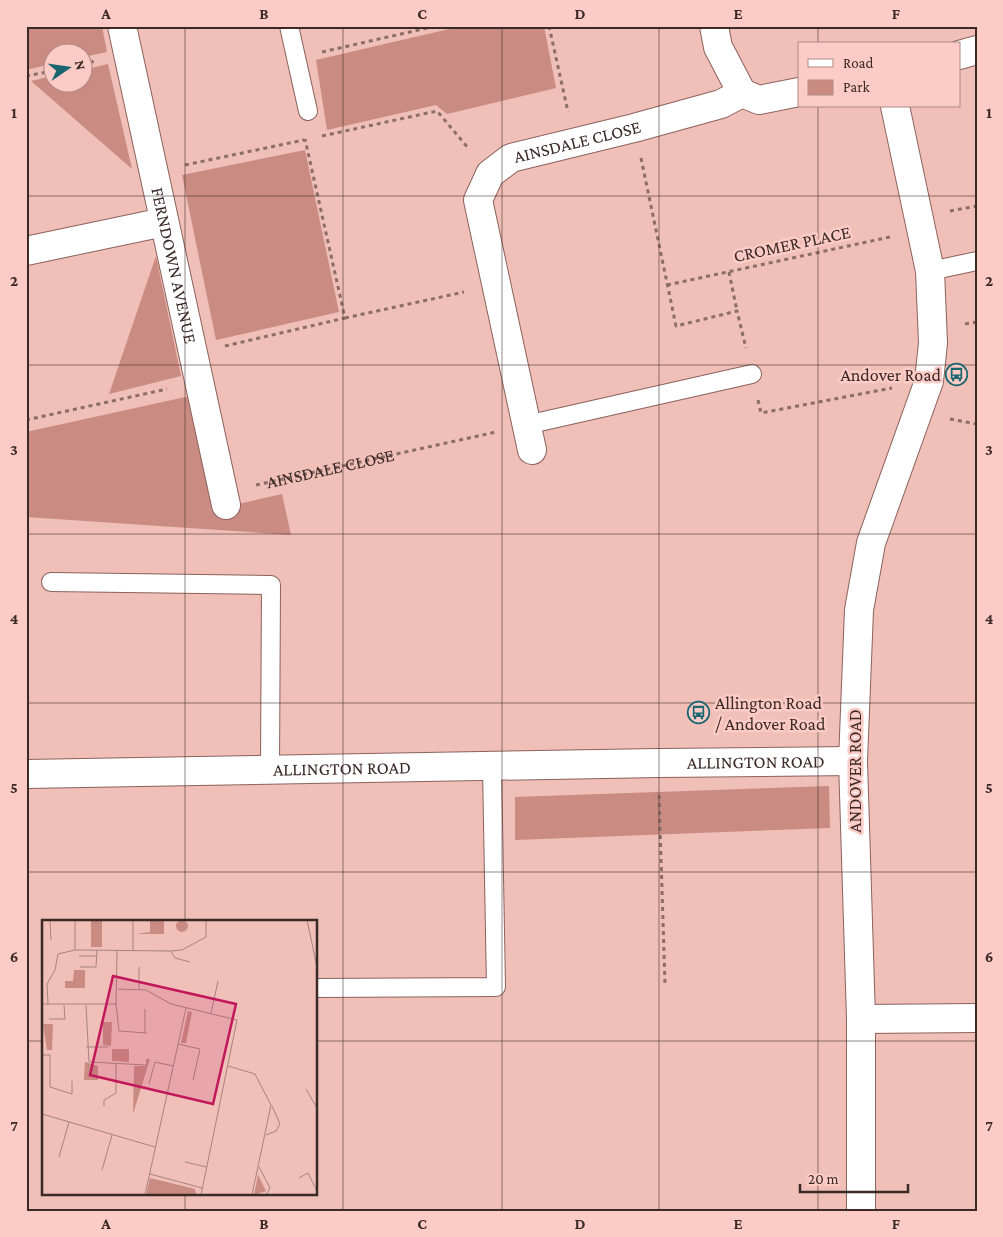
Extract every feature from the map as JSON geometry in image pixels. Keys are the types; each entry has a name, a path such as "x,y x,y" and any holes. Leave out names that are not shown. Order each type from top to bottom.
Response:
{"street":[{"name":"FERNDOWN AVENUE","path":"122,26 225,499"},
{"path":"714,26 718,47 742,93 759,100 798,92"},
{"path":"960,55 977,50"},
{"name":"AINSDALE CLOSE","path":"529,438 478,200 490,174 511,158 634,128 721,104 742,93"},
{"name":"ANDOVER ROAD","path":"861,1211 861,1019 853,761 859,610 871,543 929,381 933,343 930,271 895,108"},
{"path":"26,251 164,222"},
{"name":"ALLINGTON ROAD","path":"26,774 853,761"},
{"path":"861,1019 977,1018"}],"lane":[{"path":"289,26 308,110"},
{"path":"930,271 977,261"},
{"path":"529,438 752,374"},
{"path":"52,582 272,585 270,769"},
{"path":"318,988 496,987 492,766"}],"path":[{"path":"296,57 436,26"},
{"path":"549,26 575,142"},
{"path":"26,76 42,73"},
{"path":"154,171 438,112 490,174"},
{"path":"634,128 676,326 738,312"},
{"path":"305,139 345,318"},
{"name":"CROMER PLACE","path":"667,285 922,230"},
{"path":"729,272 761,413 929,381"},
{"path":"192,354 495,285"},
{"path":"26,420 199,382"},
{"name":"AINSDALE CLOSE","path":"225,499 529,438"},
{"path":"658,763 665,984"}],"green space":[{"path":"26,26 102,26 107,52 92,55 92,42 42,42 42,66 26,70"},
{"path":"462,26 544,26 556,88 447,114 436,105 327,130 316,60"},
{"path":"108,64 132,169 44,92 92,92 92,68"},
{"path":"42,78 42,91 31,81"},
{"path":"305,150 339,312 216,340 182,175"},
{"path":"156,256 181,376 109,394"},
{"path":"190,396 216,509 282,494 291,535 26,517 26,432"},
{"path":"829,786 830,828 515,840 515,797"}],"place":[{"name":"Andover Road","path":"957,375"},
{"name":"Allington Road / Andover Road","path":"699,713"}]}
